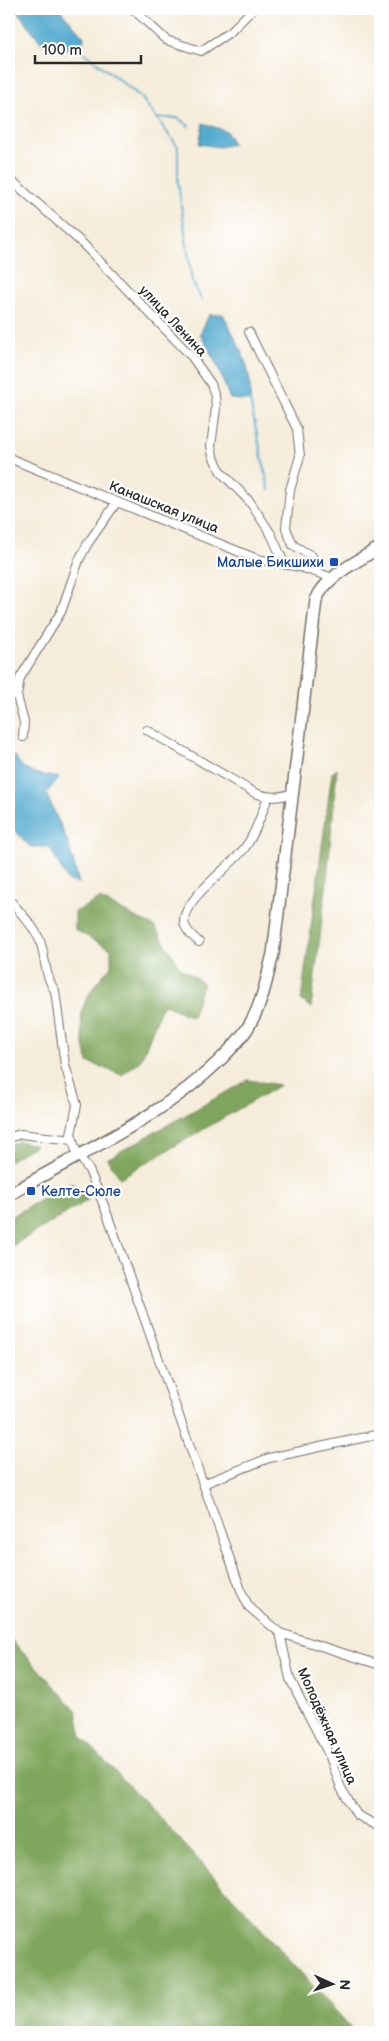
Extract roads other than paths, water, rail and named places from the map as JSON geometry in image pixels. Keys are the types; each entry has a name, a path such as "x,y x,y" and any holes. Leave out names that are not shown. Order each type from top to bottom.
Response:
{"street":[{"path":"133,9 166,40 201,51 230,32 253,9"},
{"name":"улица Ленина","path":"9,178 82,243 197,364 211,384 215,396 216,408 211,446 213,456 221,472 250,502 271,534 284,565"},
{"path":"249,332 297,429 300,456 290,490 286,528 293,546 312,556 312,570"},
{"name":"Канашская улица","path":"9,458 257,559 312,570 333,578"},
{"path":"23,737 24,722 17,696 20,678 61,612 79,560 117,502"},
{"path":"9,1195 165,1107 203,1077 230,1050 251,1023 264,992 273,954 316,600 320,590 333,578 380,547"},
{"path":"9,686 18,688"},
{"path":"147,730 248,790 268,797 282,797 293,793"},
{"path":"199,942 188,933 184,922 185,914 198,895 245,848 254,834 268,797"},
{"path":"9,899 30,924 40,941 49,982 55,991 64,1065 77,1105 71,1134 73,1140 79,1155 89,1170 105,1208 203,1484 249,1607 280,1634"},
{"path":"9,1138 20,1134 73,1140"},
{"path":"203,1484 269,1458 380,1434"},
{"name":"Молодёжная улица","path":"380,1665 280,1634 290,1679 330,1757 341,1788 357,1815 380,1827"}],"water":[{"path":"21,9 60,9 84,37 82,51 43,45 18,12"},
{"path":"203,123 226,131 233,144 219,147 199,144"},
{"path":"223,314 239,345 247,367 251,389 250,401 230,399 216,363 200,334 209,315"},
{"path":"15,755 18,762 27,770 59,778 46,793 68,842 79,883 68,881 49,847 30,847 9,824 9,763"}],"waterway":[{"path":"82,51 141,97 178,147 178,183 192,281 202,301"},
{"path":"156,118 178,118 189,126"},
{"path":"250,401 269,490"}],"place":[{"name":"Малые Бикшихи","path":"334,562"},
{"name":"Келте-Сюле","path":"31,1191"}]}
